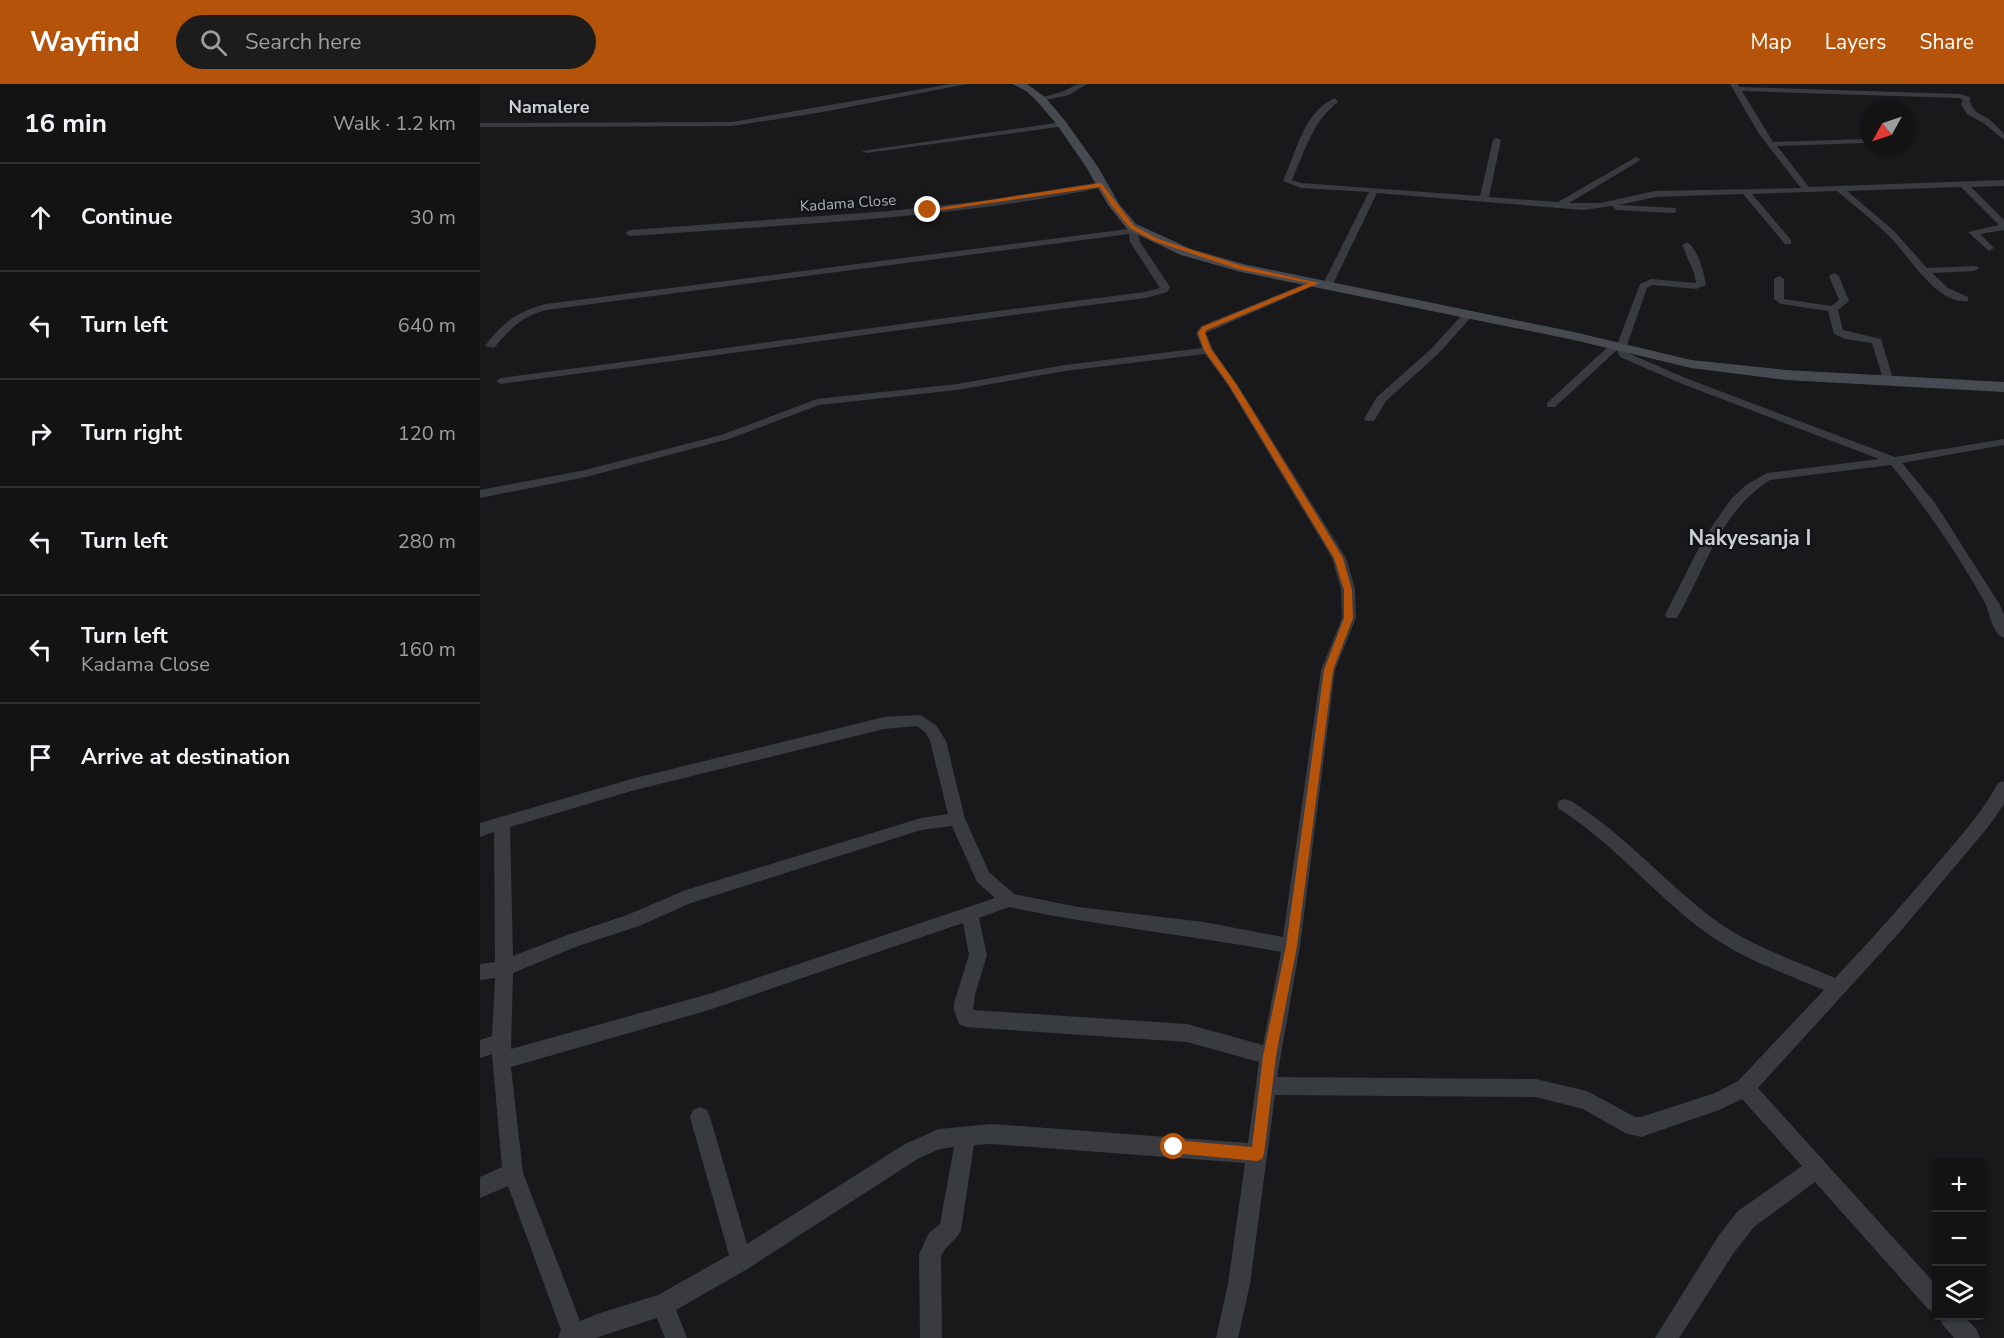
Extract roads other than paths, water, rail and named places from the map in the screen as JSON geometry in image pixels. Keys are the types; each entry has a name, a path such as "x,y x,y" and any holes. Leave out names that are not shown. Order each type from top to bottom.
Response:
{"street":[{"path":"480,125 732,124 963,84"},
{"path":"501,381 831,338 928,322 1146,295 1164,290 1165,287 1135,242 1132,229 1062,124 1041,99 1018,84"},
{"path":"1041,99 1066,93 1083,84"},
{"path":"1735,86 1900,90 1964,97 1967,99 1965,104 1970,112 1989,122 2004,138"},
{"path":"1735,86 1771,144 1807,190"},
{"path":"1335,99 1318,114 1310,127 1287,181 1301,185 1560,205 1604,205 1673,210"},
{"path":"1989,122 2004,122"},
{"path":"866,151 1062,124"},
{"path":"1484,198 1497,140"},
{"path":"1771,144 1860,141"},
{"path":"1560,205 1636,159 1621,171 1609,189 1604,205"},
{"path":"1604,205 1655,194 2004,183"},
{"path":"1963,184 2004,226"},
{"name":"Kadama Close","path":"630,233 891,214 982,204 1101,185"},
{"path":"1839,189 1907,248 1923,272 1944,291 1965,299"},
{"path":"1227,1338 1239,1284 1270,1056 1291,946 1328,670 1349,618 1348,590 1339,558 1232,384 1208,350 1202,336 1205,328 1322,283 1374,190"},
{"path":"1746,192 1788,242"},
{"path":"1989,248 1973,232 2004,226"},
{"path":"490,346 513,319 521,314 546,307 1132,229 1186,252 1240,268 1469,314 1691,364 1732,370 2004,387"},
{"path":"1551,405 1618,347 1640,291 1646,283 1701,285 1699,273 1687,245"},
{"path":"1923,272 1974,268"},
{"path":"1779,279 1779,299 1781,301 1833,309 1844,301 1834,276"},
{"path":"1833,309 1841,334 1877,341 1888,380"},
{"path":"1370,419 1381,399 1435,351 1469,314"},
{"path":"1618,347 1631,360 1894,462 1929,503 1973,571 1993,605 2004,633"},
{"path":"480,494 586,473 726,437 817,402 957,387 1065,368 1208,350"},
{"path":"1672,615 1701,554 1730,509 1752,484 1767,477 1894,462 2004,442"},
{"path":"480,830 502,826 636,784 817,739 910,720 926,724 938,741 957,819 983,877 1008,900"},
{"path":"1266,1086 1536,1088 1587,1101 1632,1126 1641,1127 1719,1101 1745,1088 1893,928 1983,821 2001,796 2004,787"},
{"path":"1565,805 1605,832 1699,917 1736,943 1836,987"},
{"path":"480,972 504,968 576,939 633,921 686,897 921,824 957,819"},
{"path":"502,826 504,968 501,1052 513,1173 572,1336 600,1324 663,1305 741,1260 912,1151 939,1139 991,1134 1257,1154"},
{"path":"480,1049 501,1052 709,1002 1008,900 1078,914 1204,930 1291,946"},
{"path":"969,914 978,956 964,1002 963,1012 966,1018 1187,1033 1270,1056"},
{"path":"1745,1088 1932,1297"},
{"path":"700,1117 741,1260"},
{"path":"931,1338 930,1254 937,1241 950,1230 966,1135"},
{"path":"1666,1338 1727,1243 1746,1219 1817,1168"},
{"path":"480,1188 513,1173"},
{"path":"663,1305 676,1338"},
{"path":"1954,1320 1970,1338"}],"district":[{"name":"Namalere","path":"549,107"},
{"name":"Nakyesanja I","path":"1750,538"}]}
